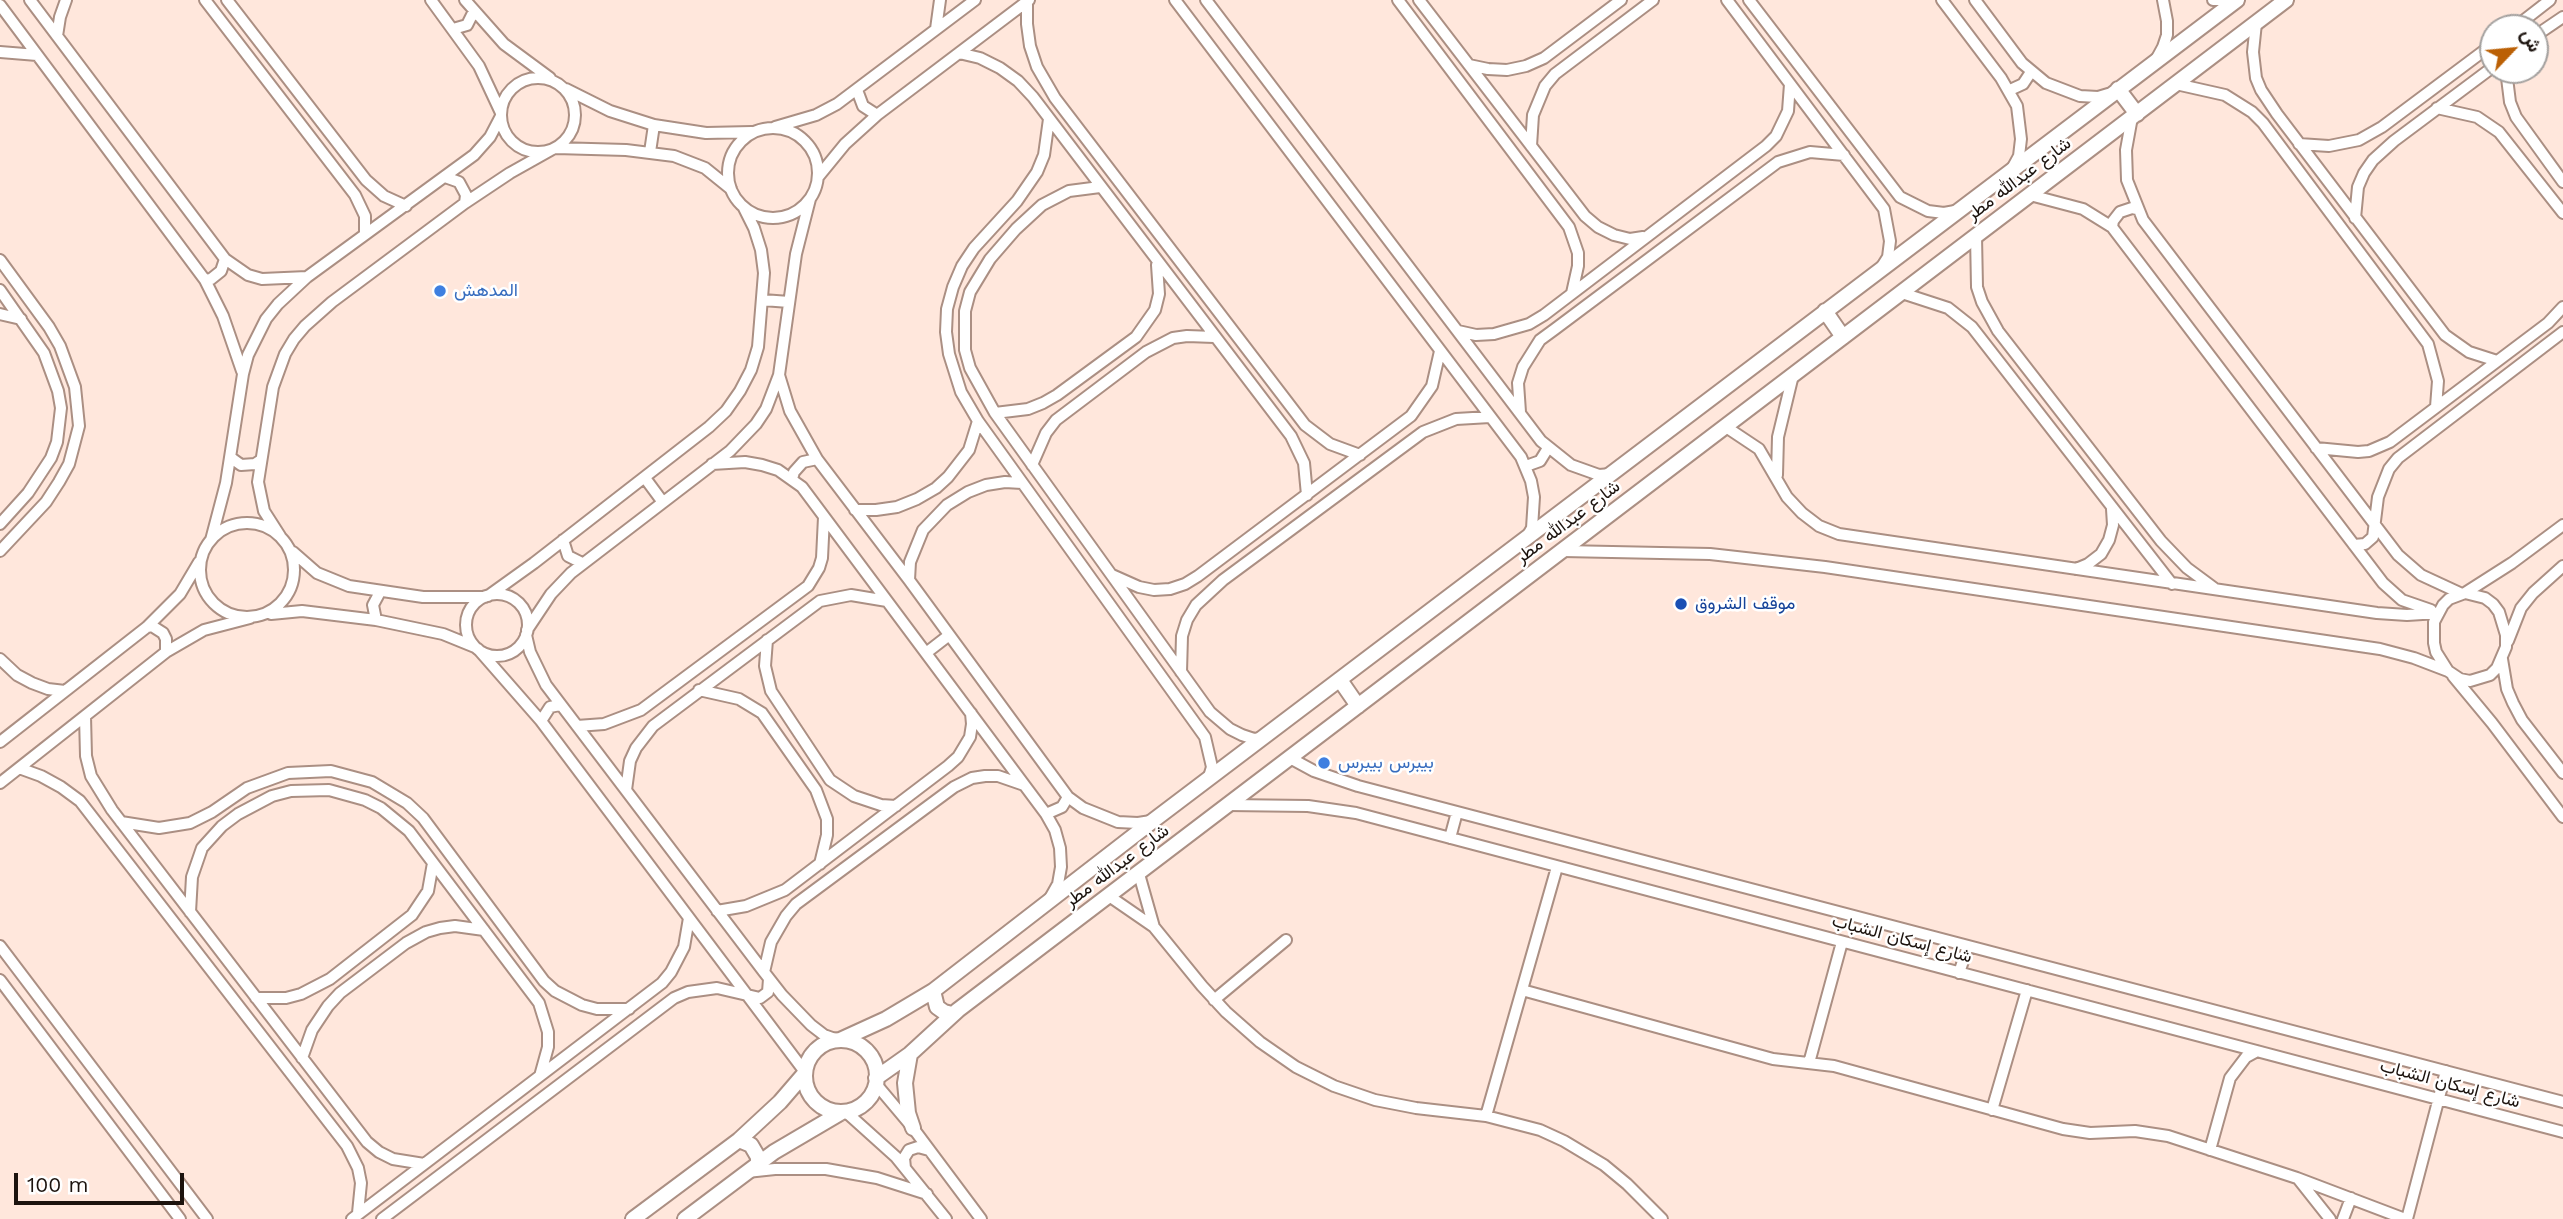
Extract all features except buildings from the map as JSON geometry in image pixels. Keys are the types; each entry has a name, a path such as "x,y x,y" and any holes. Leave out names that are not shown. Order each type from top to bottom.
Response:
{"street":[{"path":"30,0 225,259 235,268 262,279 307,277"},
{"path":"57,36 66,0"},
{"path":"205,0 355,195 365,216 365,234"},
{"path":"227,0 366,180 384,196 406,206"},
{"path":"431,0 479,66 509,138 517,146 540,153 554,149 650,152 690,161 705,168 731,189 754,228 764,273 758,347 751,370 726,411 645,478 470,610 467,629 477,648 541,721 805,1072"},
{"path":"465,0 504,44 565,89 610,111 654,125 706,133 754,132 816,116 858,90 975,0"},
{"path":"936,29 940,0"},
{"path":"1175,0 1526,466 1535,513 1532,528 1524,540"},
{"path":"1206,0 1548,448 1571,465 1585,471 1599,475 1611,474"},
{"path":"1398,0 1570,228 1578,267 1572,293"},
{"path":"1419,0 1586,216 1598,227 1614,235 1630,239 1646,237"},
{"path":"1469,65 1507,70 1526,66 1544,58 1621,0"},
{"path":"1531,146 1533,115 1542,93 1555,74 1653,0"},
{"path":"1727,0 1884,209 1890,241 1888,257 1881,269"},
{"path":"1749,0 1900,197 1928,211 1944,213 1958,210"},
{"path":"1942,0 2010,90 2019,114 2021,139 2019,156 2011,170"},
{"path":"1975,0 2031,72 2054,87 2080,96 2098,97 2116,91 2135,116 2126,165 2127,180 2137,209 2150,230 2376,527 2409,566 2434,583 2464,594 2476,594 2493,604 2504,623 2506,647"},
{"path":"2155,62 2164,47 2167,34 2163,0"},
{"path":"2213,0 2235,0"},
{"name":"شارع عبدالله مطر","path":"839,1040 886,1019 933,991 1154,820 2235,0"},
{"name":"شارع عبدالله مطر","path":"876,1081 910,1054 952,1014 2286,0"},
{"path":"2533,14 2550,0"},
{"path":"0,783 166,652 205,630 265,614 302,611 376,620 443,634 496,656 506,654 522,644 551,594 582,563 745,438 756,424 770,401 779,375 800,235 818,177 845,144 877,115 1028,1"},
{"path":"1028,1 1030,46 1047,87 1305,425 1329,444 1360,455"},
{"path":"0,5 205,280 223,316 243,373"},
{"path":"2541,8 2550,8 2558,20"},
{"path":"453,29 467,25 474,11"},
{"path":"2256,23 2253,52 2256,78 2277,114 2436,324 2456,345 2497,361"},
{"path":"1438,52 1451,41"},
{"path":"0,52 37,55"},
{"path":"959,53 980,58 1000,68 1018,81 1033,97 1291,436 1304,463 1307,495"},
{"path":"2299,144 2344,144 2373,133 2479,54"},
{"path":"1544,58 1545,67 1555,74"},
{"path":"2010,90 2023,84 2031,72"},
{"path":"2355,218 2358,187 2364,173 2384,149 2479,77"},
{"path":"211,540 224,493 243,373 256,337 266,320 285,297 307,277 483,147 501,115 504,101 510,91 531,78 555,82"},
{"path":"1458,331 1476,335 1494,334 1529,324 1572,293 1766,146 1776,136 1788,111 1790,83"},
{"path":"2176,84 2225,95 2252,112 2263,123 2428,344 2436,369 2436,407"},
{"path":"2508,84 2510,102 2524,130 2563,182"},
{"path":"1033,97 1038,89 1047,87"},
{"path":"565,89 572,99 575,121 565,141 465,203 331,302 294,339 278,370 261,460 259,497 267,518 289,549 304,563 332,581 380,592 444,598 506,596 514,599 525,613 527,633 537,669 560,705 766,975 811,1025 824,1035 863,1048 874,1062 876,1081 981,1219"},
{"path":"858,90 863,106 877,115"},
{"path":"2437,108 2477,117 2499,132 2563,213"},
{"path":"2263,123 2266,113 2272,111 2277,114"},
{"path":"1049,119 1044,155 1037,172 1017,201 974,248 962,266 947,309 948,354 961,392 978,421 1205,737 1212,768 1208,780"},
{"path":"650,152 654,125"},
{"path":"2508,141 2510,130 2518,127 2524,130"},
{"path":"768,128 784,129 804,141 816,161 818,177"},
{"path":"731,189 729,162 743,139 754,132"},
{"path":"2373,133 2372,146 2384,149"},
{"path":"1766,146 1776,153 1778,162"},
{"path":"1521,415 1518,383 1526,360 1541,341 1778,162 1810,152 1844,155"},
{"path":"445,177 459,182 466,195 465,203"},
{"path":"1321,193 1340,178"},
{"path":"1875,195 1884,192 1889,185"},
{"path":"1100,187 1062,194 1042,205 996,251 970,292 965,311 964,330 970,368 995,413 1210,712 1242,735 1254,739 1265,737"},
{"path":"2030,195 2083,209 2112,227 2383,583 2402,600 2438,612"},
{"path":"744,208 757,215 772,218 786,216 800,209 810,198"},
{"path":"1017,201 1026,206 1030,215"},
{"path":"2112,227 2120,212 2137,209"},
{"path":"1570,228 1581,224 1586,216"},
{"path":"1976,236 1977,287 1989,317 2147,524 2173,555 2217,590"},
{"path":"205,280 221,271 225,259"},
{"path":"0,261 50,327 60,346 75,387 79,426 69,464 46,502 0,551"},
{"path":"995,413 1028,409 1057,395 1136,337 1155,310 1160,278 1157,262"},
{"path":"0,290 44,353 58,391 61,425 51,458 28,493 0,524"},
{"path":"1902,293 1948,308 1972,327 2172,584"},
{"path":"763,300 789,302"},
{"path":"1825,311 1843,337"},
{"path":"0,314 22,319"},
{"path":"2316,448 2358,452 2380,447 2561,314"},
{"path":"1972,327 1973,319 1979,315 1989,317"},
{"path":"1529,324 1531,335 1541,341"},
{"path":"2421,335 2432,331 2436,324"},
{"path":"2354,545 2369,541 2376,527 2382,483 2398,457 2563,332"},
{"path":"1032,465 1045,433 1068,409 1146,352 1173,338 1187,335 1214,337"},
{"path":"1136,337 1146,344 1146,352"},
{"path":"1111,574 1139,587 1170,589 1185,584 1396,429 1427,394 1438,369 1440,351"},
{"path":"955,376 970,368"},
{"path":"779,375 790,411 817,459 1068,797 1100,817 1118,822 1138,823 1154,820"},
{"path":"1777,477 1778,437 1793,375"},
{"path":"58,391 75,387"},
{"path":"1057,395 1059,405 1068,409"},
{"path":"1181,672 1182,636 1187,620 1196,604 1223,580 1407,442 1439,424 1455,419 1490,417"},
{"path":"855,510 897,507 936,488 954,471 969,450 978,421"},
{"path":"1291,436 1302,432 1305,425"},
{"path":"1726,427 1759,449 1787,497 1802,513 1819,526 1839,534 2073,570 2392,614 2438,612"},
{"path":"1396,429 1404,433 1407,442"},
{"path":"2399,435 2401,442 2409,448"},
{"path":"1526,466 1540,461 1548,448"},
{"path":"230,457 241,465 255,464 261,460"},
{"path":"792,479 793,472 803,461 817,459"},
{"path":"712,464 745,462 762,465 792,479 802,487 1046,814 1055,830 1061,867 1058,884 1049,900"},
{"path":"645,478 662,501"},
{"path":"909,580 910,562 923,530 947,505 986,485 1022,483"},
{"path":"936,488 947,505"},
{"path":"1041,509 1055,498"},
{"path":"2073,570 2088,564 2101,554 2113,525 2112,509"},
{"path":"577,726 604,724 641,710 808,586 820,568 824,517"},
{"path":"0,742 147,627 180,594 211,540 222,530 237,524 260,525 280,536"},
{"path":"2133,535 2144,532 2147,524"},
{"path":"2563,525 2512,563 2464,594 2449,599 2438,612 2434,622 2436,652 2449,673 2492,723 2563,817"},
{"path":"563,540 568,555 582,563"},
{"path":"265,614 279,606 294,579 294,564 289,549"},
{"path":"1563,551 1710,554 1825,567 2381,649 2470,681 2490,675 2502,659 2521,608 2533,593 2563,566"},
{"path":"203,553 200,569 202,584 209,598 227,613 250,618"},
{"path":"1212,565 1215,577 1223,580"},
{"path":"808,586 815,586 820,591 820,601"},
{"path":"376,620 373,606 380,592"},
{"path":"626,790 630,761 636,748 653,726 820,601 850,595 887,601"},
{"path":"147,627 152,626 163,633 166,652"},
{"path":"926,653 948,636"},
{"path":"767,640 764,653 767,679 777,703 830,780 860,799 896,806"},
{"path":"0,659 17,675 32,683 65,691"},
{"path":"2502,659 2507,689 2522,720 2563,773"},
{"path":"1340,680 1359,706"},
{"path":"699,690 739,699 762,713 816,790 823,804 827,827 825,850 819,864"},
{"path":"762,713 767,704 777,703"},
{"path":"541,721 550,707 560,705"},
{"path":"641,710 643,718 653,726"},
{"path":"1196,723 1206,721 1210,712"},
{"path":"717,911 759,902 785,890 948,766 958,757 970,737 971,713"},
{"path":"85,716 83,736 92,776 121,822 367,1142 393,1159 424,1164"},
{"name":"شارع إسكان الشباب","path":"1290,758 1336,779 1457,812 2563,1102"},
{"path":"948,766 959,771 961,783"},
{"path":"19,768 61,787 80,802 352,1154 361,1183 355,1216"},
{"path":"121,822 159,828 178,826 212,812 247,788 288,773 320,771 352,775 390,791 423,818 544,981 568,999 582,1005 597,1009 629,1009"},
{"path":"348,794 352,775"},
{"path":"382,1219 674,998 688,992 717,988 755,998 765,996 770,988 766,975 774,935 796,904 961,783 985,776 998,776 1025,785"},
{"path":"816,790 826,789 830,780"},
{"path":"190,912 192,877 202,848 222,826 254,804 272,796 310,789 348,794 381,808 409,831 531,991 545,1017 548,1032 548,1047 540,1076"},
{"path":"1046,814 1062,807 1068,797"},
{"name":"شارع إسكان الشباب","path":"1228,805 1332,808 2563,1132"},
{"path":"97,822 103,814 112,810"},
{"path":"212,812 214,821 222,826"},
{"path":"1450,838 1457,812"},
{"path":"256,998 301,994 330,979 395,930 421,904 428,891 433,863"},
{"path":"1486,1116 1557,867"},
{"path":"1139,874 1154,927"},
{"path":"785,890 788,900 796,904"},
{"path":"1108,896 1154,927 1214,1000 1278,1055 1334,1086 1395,1104 1486,1116 1540,1130 1584,1152 1627,1184 1662,1219"},
{"path":"355,1216 662,983 684,947 689,918"},
{"path":"302,1058 319,1017 340,993 406,943 440,928 454,926 484,930"},
{"path":"395,930 404,933 406,943"},
{"path":"1214,1000 1286,940"},
{"path":"1810,1063 1842,942"},
{"path":"0,946 207,1219"},
{"path":"1959,973 1968,946"},
{"path":"330,979 333,988 340,993"},
{"path":"0,980 180,1219"},
{"path":"531,991 541,988 544,981"},
{"path":"662,983 674,998"},
{"path":"1522,990 1773,1059 1846,1069 2079,1132 2151,1132 2297,1178 2406,1219 2446,1071"},
{"path":"1992,1110 2027,990"},
{"path":"933,991 937,1007 952,1014"},
{"path":"839,1040 830,1041 810,1056 805,1081 812,1097 825,1108 844,1112 905,1168 946,1219"},
{"path":"2210,1150 2230,1078 2246,1057 2257,1051"},
{"path":"910,1054 905,1083 913,1128"},
{"path":"71,1073 87,1060"},
{"path":"633,1219 739,1140 780,1102 805,1072"},
{"path":"685,1219 790,1141 865,1102 876,1081"},
{"path":"492,1113 503,1127"},
{"path":"739,1140 756,1150 752,1168"},
{"path":"352,1154 364,1150 367,1142"},
{"path":"905,1168 904,1158 909,1150 918,1147 929,1150"},
{"path":"752,1168 826,1170 877,1178 927,1194"},
{"path":"2297,1178 2330,1219"},
{"path":"2343,1219 2351,1198"}],"place":[{"name":"المدهش","path":"440,291"},
{"name":"موقف الشروق","path":"1681,604"},
{"name":"بيبرس بيبرس","path":"1324,763"}]}
